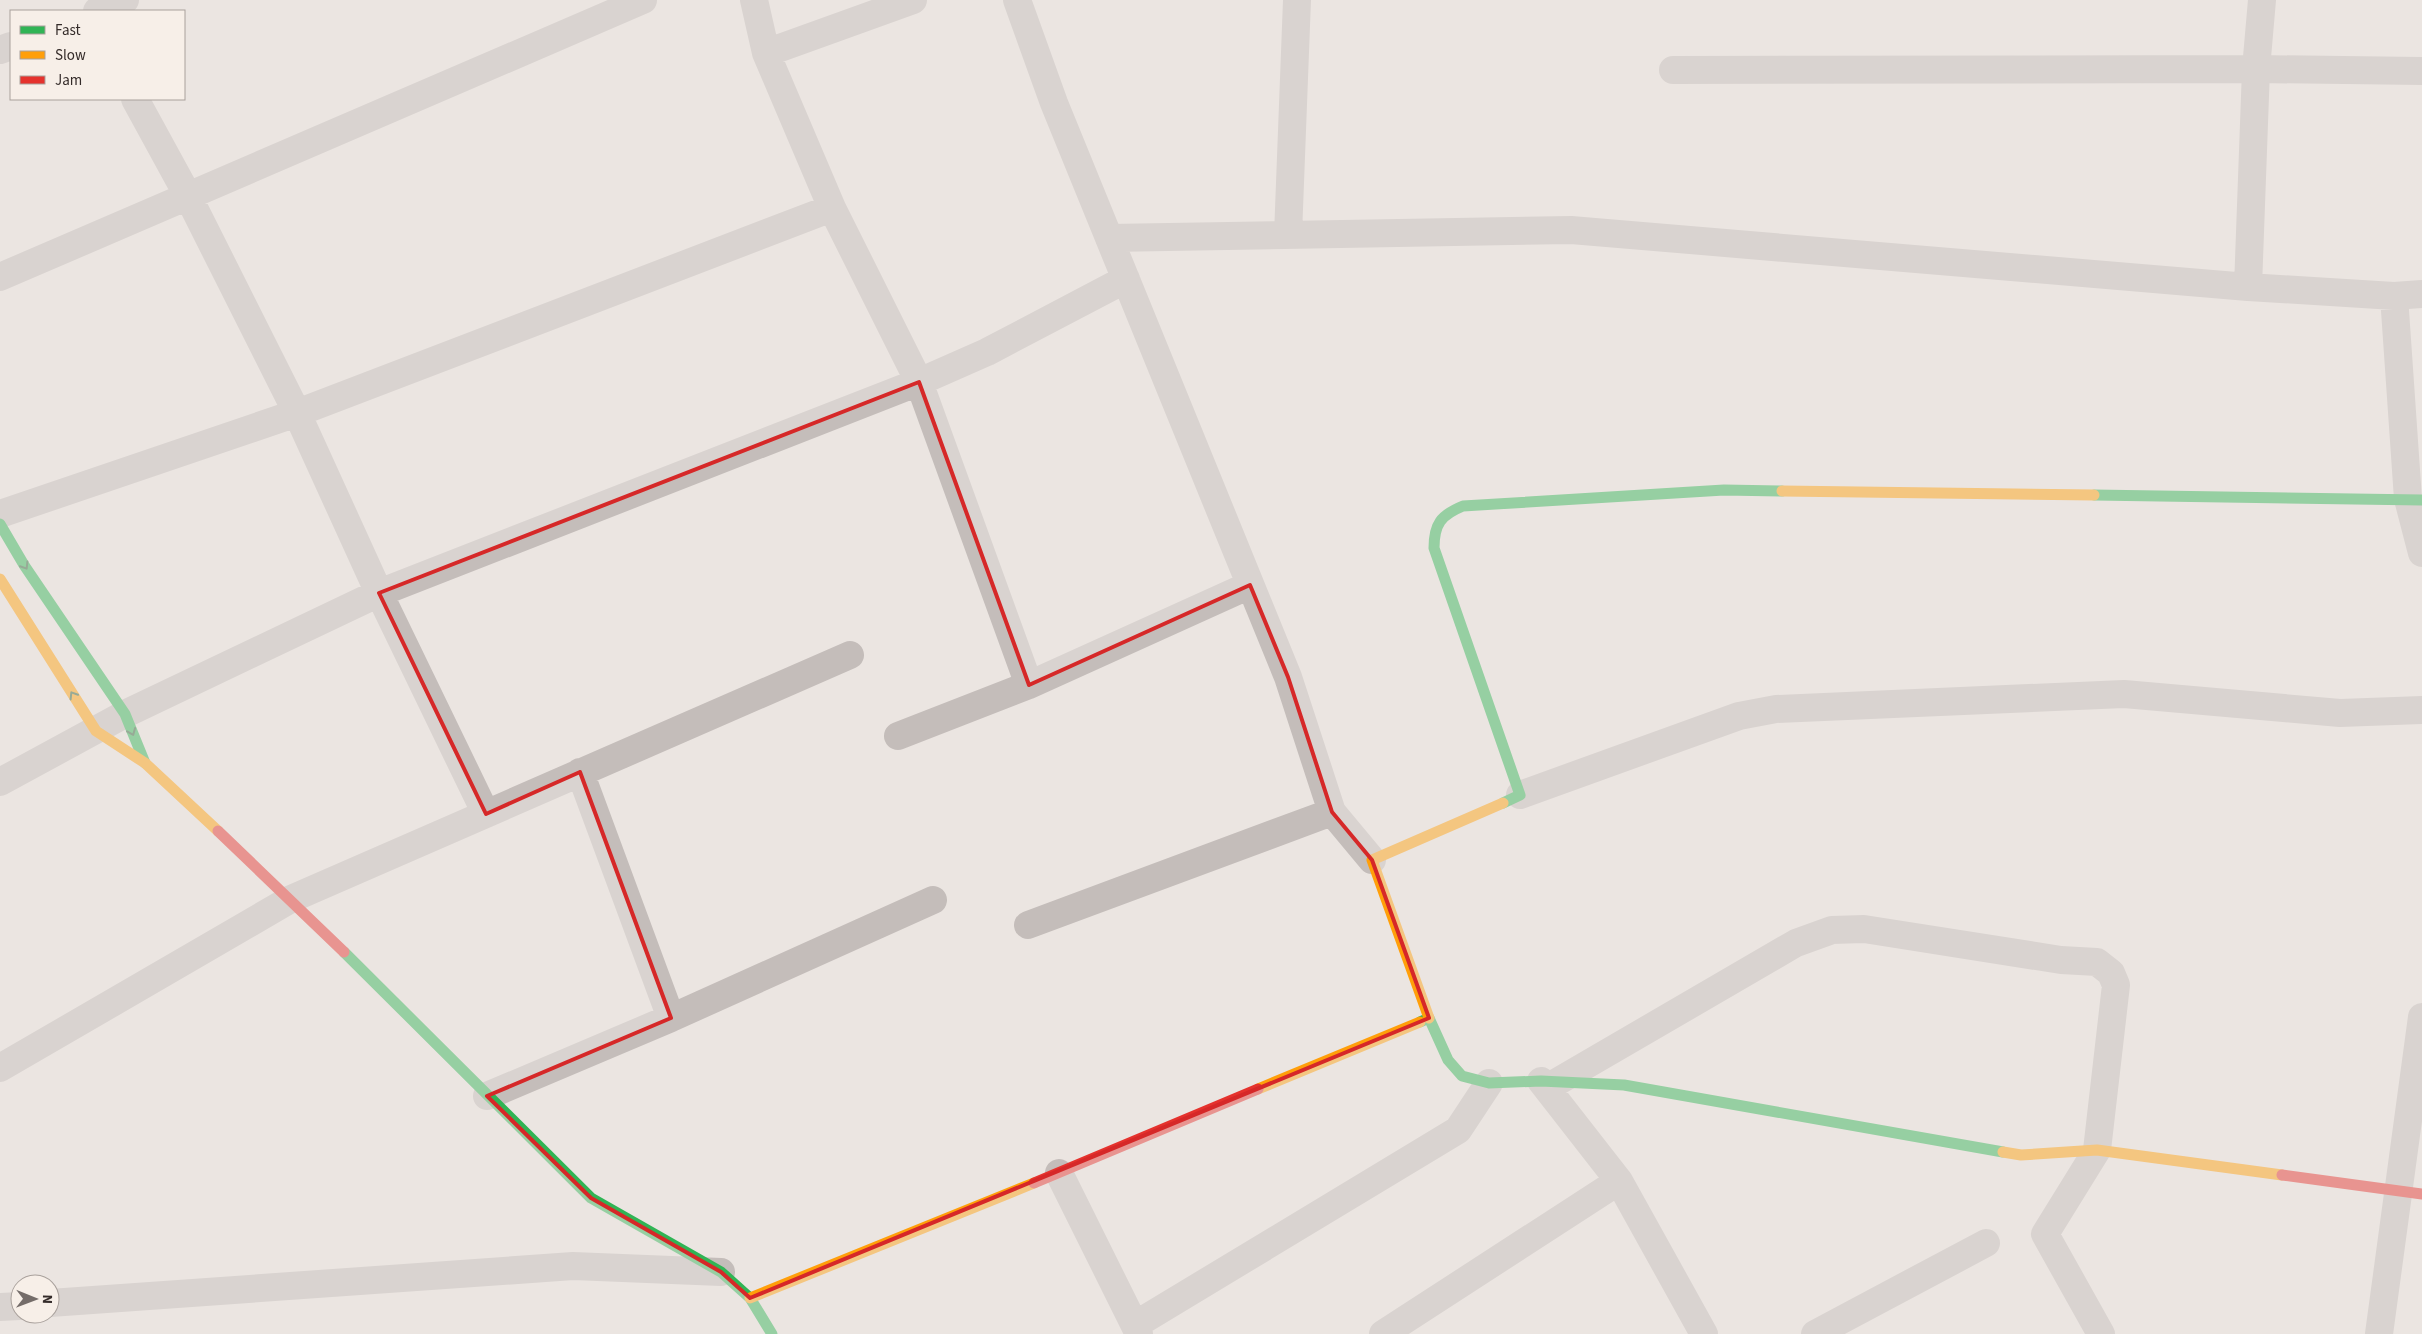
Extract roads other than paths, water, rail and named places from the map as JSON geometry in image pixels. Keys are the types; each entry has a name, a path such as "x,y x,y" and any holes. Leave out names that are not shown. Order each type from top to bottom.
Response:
{"street":[{"path":"100,10 125,0"},
{"path":"0,277 643,0"},
{"path":"754,0 766,53 832,208 919,382 1029,685"},
{"path":"766,53 913,0"},
{"path":"1017,0 1054,103 1288,677 1332,812 1372,860 1429,1018 1448,1060 1462,1076 1489,1082 1624,1085 2021,1155 2097,1150 2411,1192"},
{"path":"1288,235 1297,0"},
{"path":"2248,287 2256,69 2262,0"},
{"path":"1673,70 2256,69 2422,71"},
{"path":"136,100 188,196 297,413 379,593 486,814"},
{"path":"0,514 297,413 832,208"},
{"path":"1109,238 1572,230 2248,287 2394,296 2422,294"},
{"path":"0,782 125,714 379,593 919,382 987,352 1126,279"},
{"path":"2394,296 2422,553"},
{"path":"1520,795 1434,548 1433,535 1438,519 1450,511 1463,506 1724,490 2415,499"},
{"path":"0,524 24,565 125,714 145,763"},
{"path":"0,578 96,731 145,763 291,899 590,1198 721,1272 750,1298 772,1334"},
{"path":"898,736 1029,685 1250,585"},
{"path":"0,1068 291,899 850,655"},
{"path":"1372,860 1520,795 1739,716 1776,709 2124,694 2340,712 2422,710"},
{"path":"580,772 671,1018"},
{"path":"1028,925 1332,812"},
{"path":"487,1096 671,1018 933,900"},
{"path":"1549,1082 1796,943 1832,930 1864,929 2061,960 2097,962 2106,966 2116,985 2097,1150 2045,1234 2101,1334"},
{"path":"2379,1334 2411,1192 2422,1017"},
{"path":"750,1298 1059,1173 1429,1018"},
{"path":"1059,1173 1137,1330 1458,1130 1489,1082"},
{"path":"1549,1082 1618,1180 1704,1334"},
{"path":"1384,1334 1618,1180"},
{"path":"1815,1334 1986,1243"},
{"path":"60,1302 572,1266 721,1272"}]}
